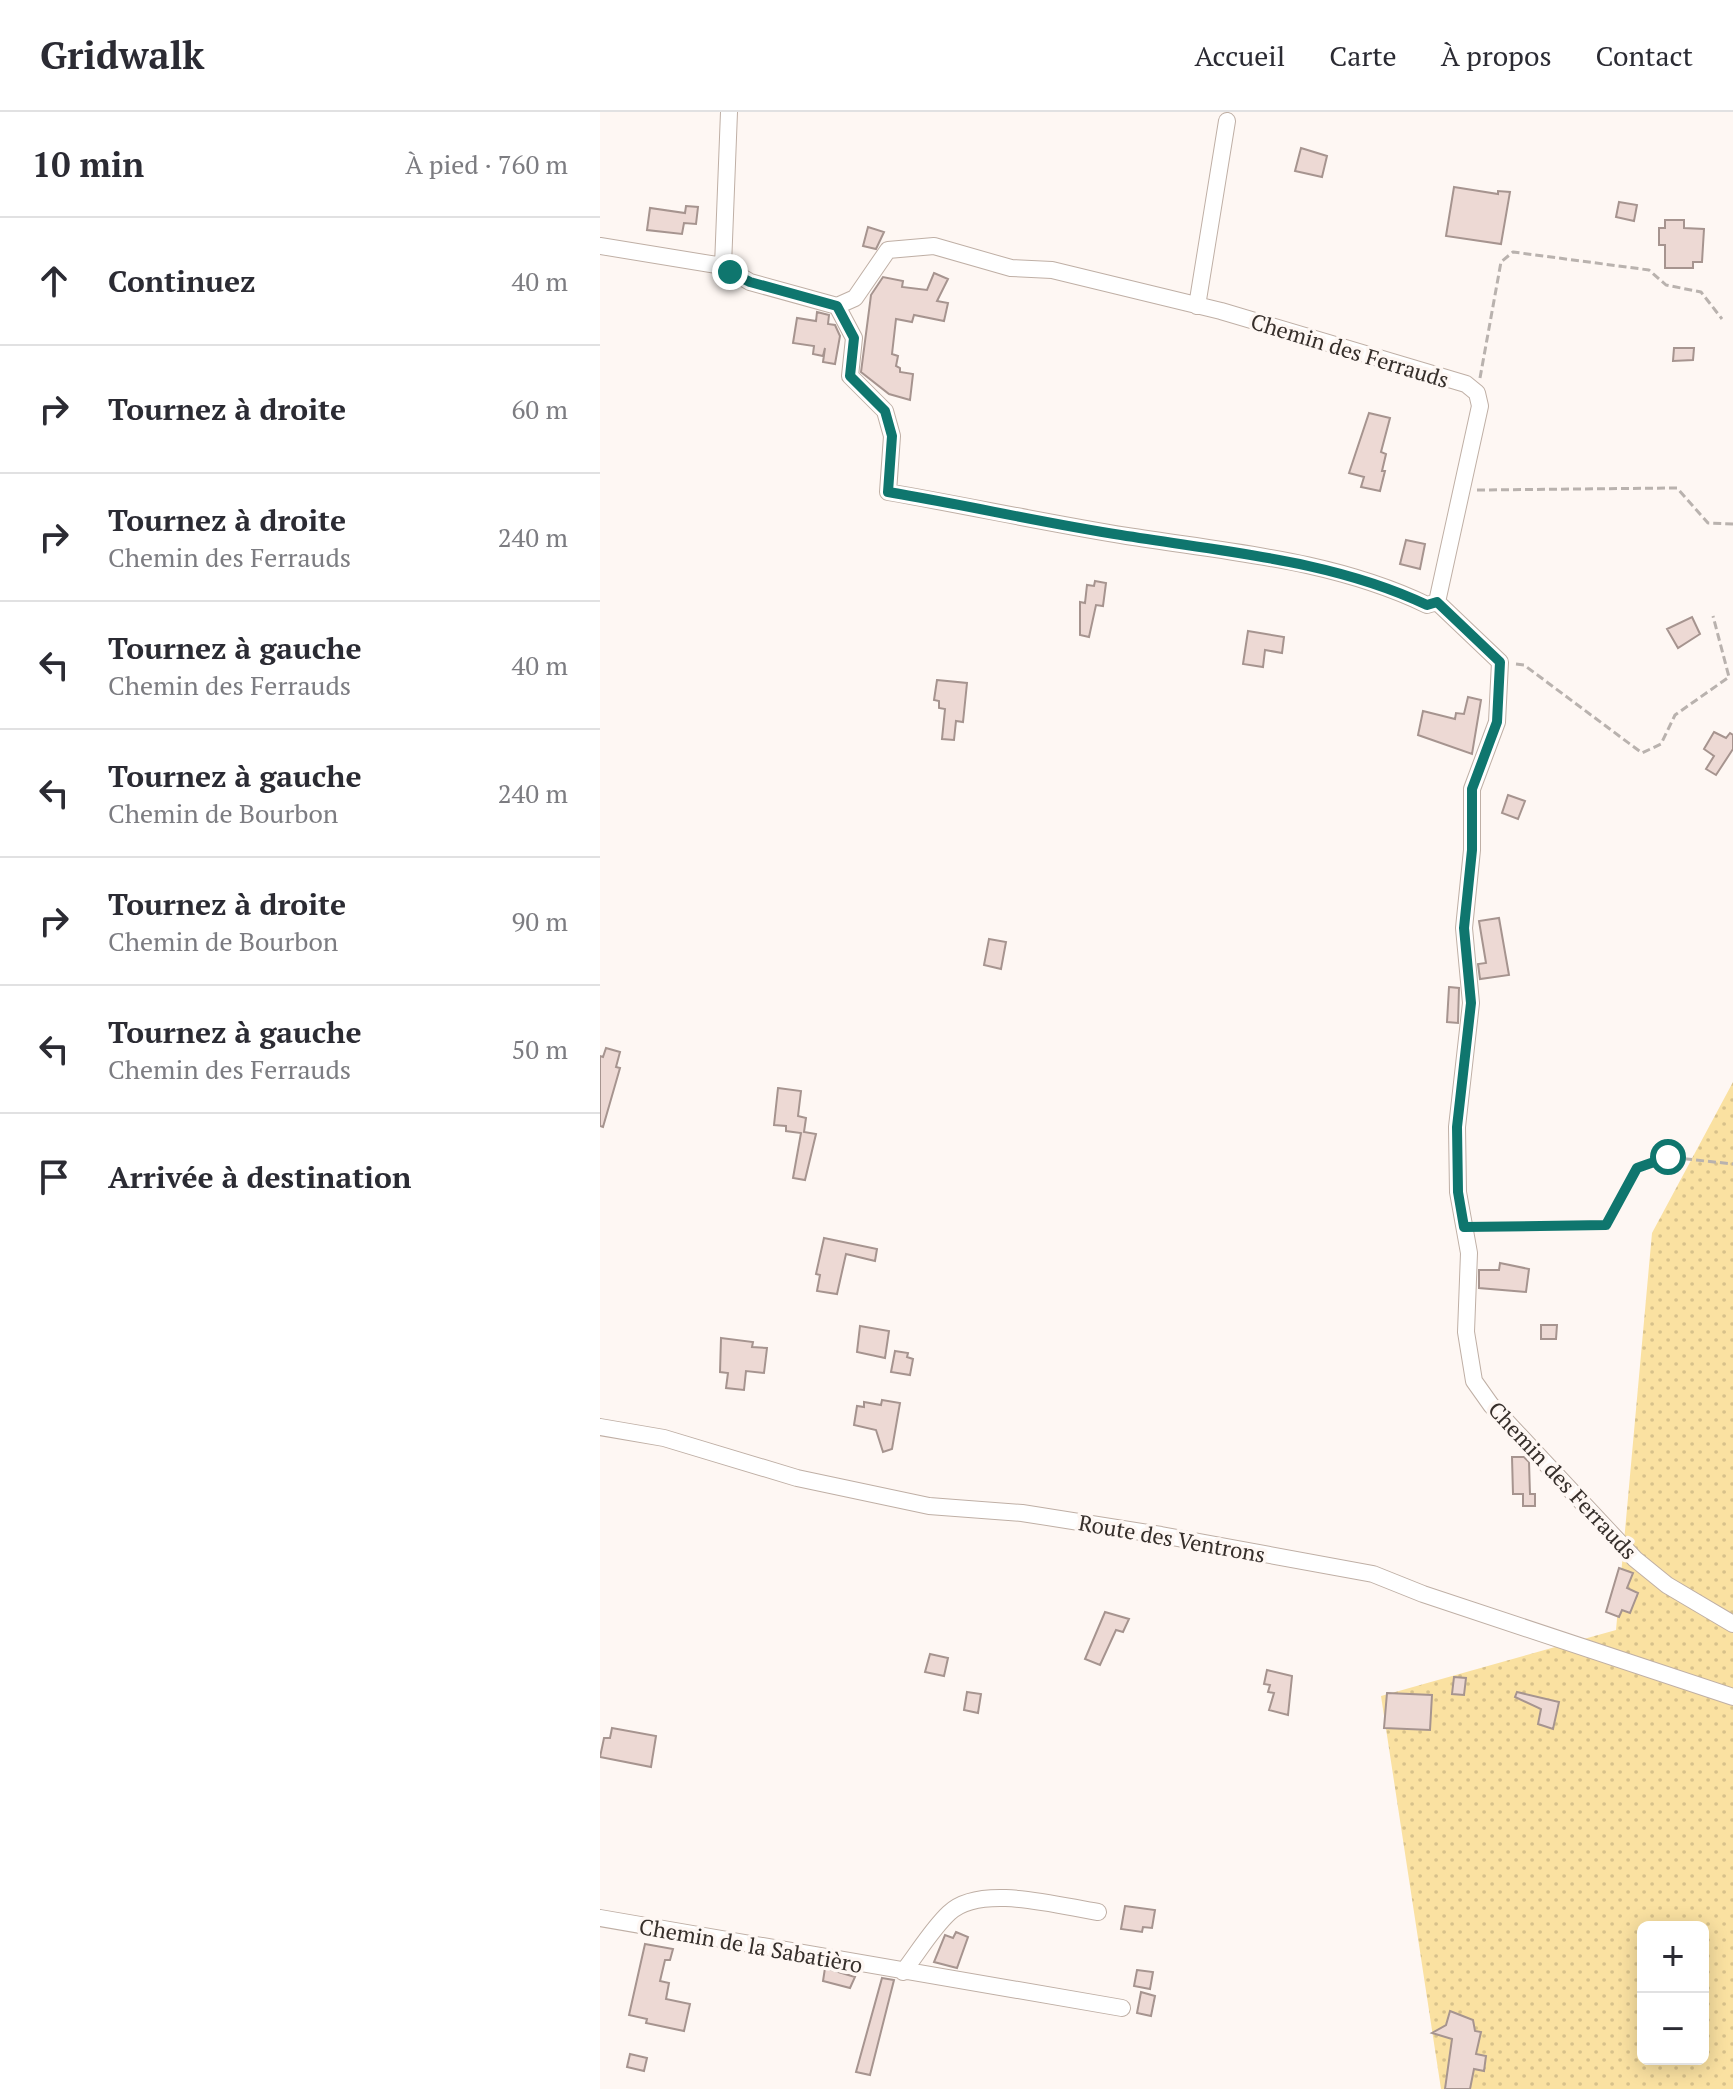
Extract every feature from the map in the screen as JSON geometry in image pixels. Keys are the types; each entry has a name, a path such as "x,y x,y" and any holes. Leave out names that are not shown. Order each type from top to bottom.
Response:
{"street":[{"path":"723,266 729,112"},
{"path":"1197,306 1227,121"},
{"path":"600,246 723,266 750,282 837,306 854,338 850,376 885,411 892,436 888,492 1076,528 1321,567 1391,589 1427,605 1437,602 1500,662"},
{"name":"Chemin des Ferrauds","path":"837,306 855,298 888,250 934,246 1011,268 1052,270 1197,306 1466,384 1477,393 1480,406 1437,602"},
{"name":"Chemin des Ferrauds","path":"1500,662 1497,722 1472,789 1472,850 1464,928 1471,1003 1457,1127 1458,1192 1469,1253 1466,1332 1474,1381 1491,1405 1635,1559 1667,1585 1733,1624"},
{"name":"Route des Ventrons","path":"600,1427 664,1438 797,1478 929,1506 1022,1513 1115,1527 1373,1574 1466,1609 1733,1697"},
{"path":"903,1972 951,1911 969,1904 995,1897 1098,1912"},
{"name":"Chemin de la Sabatièro","path":"600,1918 1122,2008"}],"path":[{"path":"1477,393 1501,262 1513,252 1649,270 1666,285 1701,292 1722,319"},
{"path":"1463,484 1476,490 1677,488 1708,523 1733,524"},
{"path":"1500,662 1524,665 1642,753 1661,744 1675,715 1729,677 1713,616"},
{"path":"1464,1227 1606,1225 1637,1168 1668,1157 1733,1164"}],"shaded area":[{"path":"1733,1082 1733,2089 1441,2089 1381,1696 1616,1630 1652,1233"}],"building":[{"path":"1301,148 1327,156 1322,177 1295,171"},
{"path":"1454,187 1498,194 1498,191 1510,192 1501,244 1446,236"},
{"path":"1619,202 1637,205 1634,221 1616,217"},
{"path":"686,206 698,207 696,224 684,223 682,234 647,230 650,208 685,213"},
{"path":"1665,220 1684,220 1684,228 1704,229 1702,262 1693,262 1693,268 1665,268 1665,245 1659,245 1659,228 1665,228"},
{"path":"868,227 884,232 876,249 863,246"},
{"path":"934,273 948,279 937,301 948,303 944,321 914,315 912,322 896,319 892,354 898,356 896,366 900,372 913,374 910,400 889,394 861,372 871,295 883,277 903,281 902,287 927,290"},
{"path":"817,312 829,315 828,324 835,325 840,336 835,364 823,362 825,348 823,356 813,354 814,346 793,343 797,318 816,321"},
{"path":"1674,348 1694,348 1693,360 1673,361"},
{"path":"1369,413 1390,418 1381,452 1386,454 1380,491 1361,487 1364,477 1349,473"},
{"path":"1406,540 1425,544 1420,569 1400,564"},
{"path":"1095,581 1106,583 1103,606 1096,605 1089,637 1080,635 1080,602 1085,603 1087,585 1094,586"},
{"path":"1692,617 1700,634 1678,648 1667,629"},
{"path":"1248,631 1284,637 1282,653 1265,650 1263,667 1243,664"},
{"path":"937,680 967,683 963,722 956,721 954,740 942,739 945,709 939,708 939,701 934,700"},
{"path":"1468,697 1481,700 1472,754 1418,735 1423,711 1455,719 1456,713 1464,714"},
{"path":"1714,732 1726,738 1730,733 1733,735 1733,749 1716,775 1706,769 1714,756 1704,749"},
{"path":"1508,795 1525,801 1518,819 1502,813"},
{"path":"1499,918 1509,975 1480,979 1478,964 1486,963 1479,921"},
{"path":"989,939 1006,942 1001,969 984,965"},
{"path":"1449,987 1459,988 1458,1023 1447,1022"},
{"path":"606,1048 620,1052 616,1067 620,1068 603,1127 600,1126 600,1056 603,1057"},
{"path":"778,1088 801,1091 798,1116 806,1118 804,1132 816,1134 805,1180 793,1178 801,1133 786,1131 786,1126 774,1125"},
{"path":"824,1238 877,1249 875,1261 846,1254 837,1294 817,1291 820,1275 816,1274"},
{"path":"1500,1263 1529,1269 1526,1292 1479,1288 1479,1270 1499,1270"},
{"path":"1541,1325 1557,1325 1556,1339 1541,1339"},
{"path":"860,1326 889,1331 885,1358 857,1352"},
{"path":"721,1338 753,1342 752,1347 767,1348 764,1373 746,1371 744,1390 726,1388 728,1373 720,1372"},
{"path":"895,1351 908,1353 907,1357 913,1359 910,1375 891,1372"},
{"path":"882,1400 900,1403 892,1449 883,1452 876,1430 854,1425 857,1406 864,1407 864,1402 881,1405"},
{"path":"1512,1457 1524,1457 1529,1462 1530,1494 1535,1494 1535,1506 1523,1506 1523,1494 1513,1494"},
{"path":"1619,1568 1633,1573 1627,1588 1638,1593 1630,1613 1622,1610 1619,1617 1606,1612"},
{"path":"1105,1612 1129,1619 1123,1632 1116,1630 1100,1665 1085,1659"},
{"path":"930,1654 948,1658 944,1676 925,1672"},
{"path":"1267,1670 1292,1676 1288,1715 1269,1710 1274,1693 1268,1692 1270,1685 1264,1684"},
{"path":"1454,1677 1466,1678 1464,1695 1452,1694"},
{"path":"967,1692 981,1694 978,1713 964,1710"},
{"path":"1517,1692 1559,1702 1553,1729 1538,1724 1541,1709 1515,1697"},
{"path":"1387,1693 1432,1695 1430,1730 1384,1728"},
{"path":"612,1728 656,1736 651,1767 600,1757 604,1738 610,1738"},
{"path":"1125,1906 1155,1910 1152,1928 1143,1927 1142,1932 1121,1929"},
{"path":"956,1932 968,1937 957,1968 934,1962 945,1935 953,1938"},
{"path":"645,1944 673,1949 670,1960 665,1960 660,1981 669,1983 666,1999 690,2004 684,2031 646,2023 647,2019 629,2015"},
{"path":"825,1968 855,1977 850,1988 823,1981"},
{"path":"1137,1970 1153,1972 1150,1989 1134,1986"},
{"path":"882,1978 894,1980 870,2075 856,2072"},
{"path":"1141,1992 1155,1996 1151,2016 1137,2013"},
{"path":"1450,2011 1473,2020 1475,2031 1481,2032 1476,2054 1486,2056 1484,2071 1474,2069 1470,2089 1445,2089 1452,2039 1432,2033 1446,2025"},
{"path":"630,2054 647,2058 644,2071 627,2067"}],"route":[{"path":"730,272 750,282 837,306 854,338 850,376 857,387 885,411 892,436 888,492 1076,528 1321,567 1403,593 1427,605 1437,602 1500,662 1497,722 1472,789 1472,850 1464,928 1471,1003 1457,1127 1458,1192 1464,1227 1606,1225 1637,1168 1668,1157"}]}
